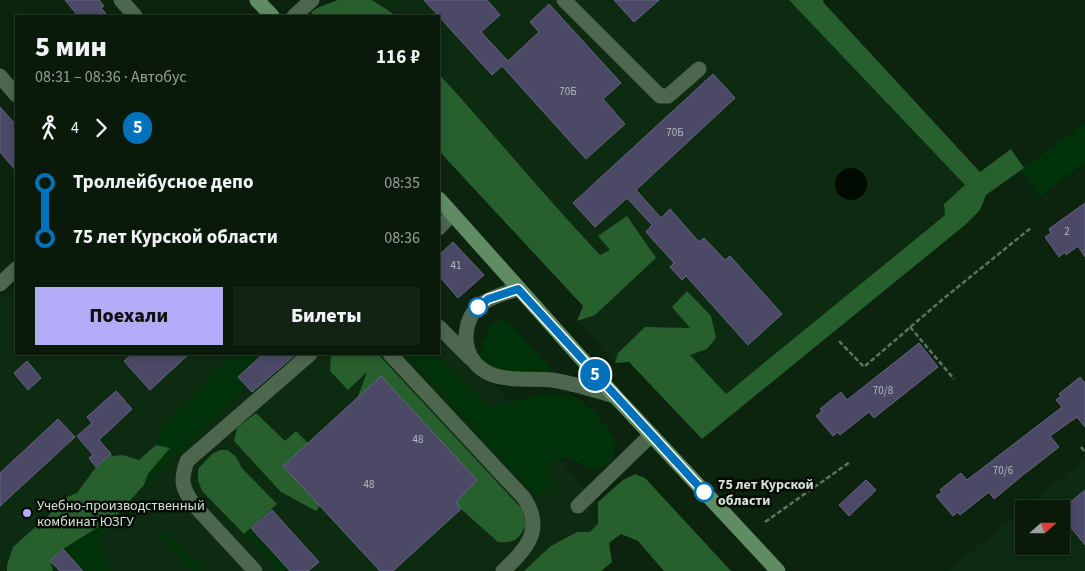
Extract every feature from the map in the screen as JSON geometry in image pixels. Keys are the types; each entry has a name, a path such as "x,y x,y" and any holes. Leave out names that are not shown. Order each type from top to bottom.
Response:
{"main road":[{"path":"257,0 271,15"},
{"path":"440,200 614,396 778,571"}],"street":[{"path":"121,0 134,15"},
{"path":"295,15 312,0"},
{"path":"564,0 660,96 668,96 699,69"},
{"path":"0,76 15,94"},
{"path":"440,227 452,214"},
{"path":"0,284 15,270"},
{"path":"475,362 470,355 466,340 470,316 475,309 488,299 518,289"},
{"path":"440,328 487,373 502,378 550,380 614,396"},
{"path":"255,571 194,505 182,483 183,472 187,461 309,355"},
{"path":"391,355 529,505 533,521 531,538 522,552 502,571"},
{"path":"578,506 651,435"}],"path":[{"path":"839,341 864,367 1032,227"},
{"path":"910,328 954,379"},
{"path":"1081,446 1085,452"},
{"path":"765,522 850,462"}],"shaded area":[{"path":"372,0 789,0 965,185 944,204 945,214 726,394 690,355 615,363 577,321 583,306 558,211 440,75 440,15 395,15"},
{"path":"1085,123 1085,163 1040,197 1021,170"},
{"path":"851,168 857,169 862,173 866,178 866,190 862,195 857,199 851,200 845,199 840,195 836,190 835,184 836,178 840,173 845,169"},
{"path":"15,286 15,355 440,355 440,323 612,519 555,571 0,571 0,300"},
{"path":"502,319 510,323 549,366 550,373 518,380 484,363 480,355 482,343 491,324"},
{"path":"233,355 262,355 239,376 248,387 144,485 148,474 170,448 156,445 162,427"},
{"path":"405,355 437,355 492,408 536,396 559,394 579,399 589,407 609,429 616,443 609,465 591,469 569,458 555,459 547,472 556,482 538,498"},
{"path":"1085,459 1085,571 948,571 1015,516 1015,555 1070,555 1070,500 1035,500"},
{"path":"116,516 99,541 103,558 111,571 83,571 63,549"},
{"path":"251,528 290,571 279,571 244,534"},
{"path":"165,530 204,571 193,571 159,535"}],"green space":[{"path":"338,0 372,0 395,15 313,15 311,12"},
{"path":"789,0 823,0 980,172 1011,149 1024,168 986,195 980,210 965,225 702,439 629,362 615,363 618,353 645,327 690,328 672,307 687,291 711,316 716,338 707,349 690,355 726,394 945,215 944,204 965,185"},
{"path":"440,75 600,255 610,250 598,236 627,216 656,258 595,315 577,321 583,306 440,152"},
{"path":"331,355 379,355 522,509 526,525 521,534 515,540 498,542 461,509 357,399 367,372 348,390 330,371"},
{"path":"256,413 285,441 296,431 308,443 320,506 316,511 281,492 234,441 237,428"},
{"path":"156,445 170,448 148,474 144,485 116,516 63,549 50,561 53,571 7,571 13,547 49,515 62,499 77,493 96,467 111,454 112,456 123,455 139,460"},
{"path":"220,450 228,450 236,457 242,468 277,504 244,534 202,491 198,480 198,469 212,454"},
{"path":"635,474 645,478 731,571 664,571 638,541 621,534 609,543 612,562 601,571 524,571 551,546 577,532 590,532 598,524 598,502 623,480"}],"building":[{"path":"65,0 99,0 104,6 101,8 107,15 77,15"},
{"path":"424,0 487,0 500,15 481,32 508,61 539,32 530,22 549,4 621,83 603,99 625,124 586,159 502,66 492,75 440,18 440,15 438,15"},
{"path":"614,0 659,0 634,22"},
{"path":"713,74 735,98 636,190 661,218 670,209 699,242 704,238 725,260 730,256 782,314 748,345 686,276 682,280 670,267 674,263 646,232 652,225 627,198 595,227 573,203"},
{"path":"0,107 15,124 15,170 0,152"},
{"path":"1085,203 1085,257 1078,246 1066,255 1065,252 1059,257 1045,237 1051,233 1049,229"},
{"path":"453,242 484,275 458,298 440,277 440,254"},
{"path":"919,343 938,367 874,418 869,412 840,435 838,432 833,436 816,416 822,411 820,409 841,392 847,400"},
{"path":"131,355 188,355 150,390 124,361"},
{"path":"262,355 295,355 252,392 238,377"},
{"path":"27,361 41,378 28,390 14,373"},
{"path":"381,376 477,480 456,502 461,509 393,571 380,571 283,466"},
{"path":"1080,377 1085,383 1085,427 1077,417 1050,436 1059,447 994,499 989,492 960,515 958,512 953,516 936,496 942,492 940,490 961,473 967,480 1062,407 1056,400 1061,396 1059,394"},
{"path":"116,391 132,409 99,440 111,454 96,467 89,458 93,455 77,436 92,423 87,417"},
{"path":"58,419 75,437 0,506 0,473"},
{"path":"866,480 876,490 849,516 839,505"},
{"path":"1085,490 1085,545 1070,526 1070,502"},
{"path":"272,510 319,562 308,571 290,571 251,528"},
{"path":"63,549 83,571 60,571 50,561"}],"bus line":[{"name":"5","path":"478,307 488,299 518,289 614,396 704,492"}],"place":[{"name":"75 лет Курской области","path":"704,492"},
{"name":"Учебно-производственный комбинат ЮЗГУ","path":"27,513"}]}
